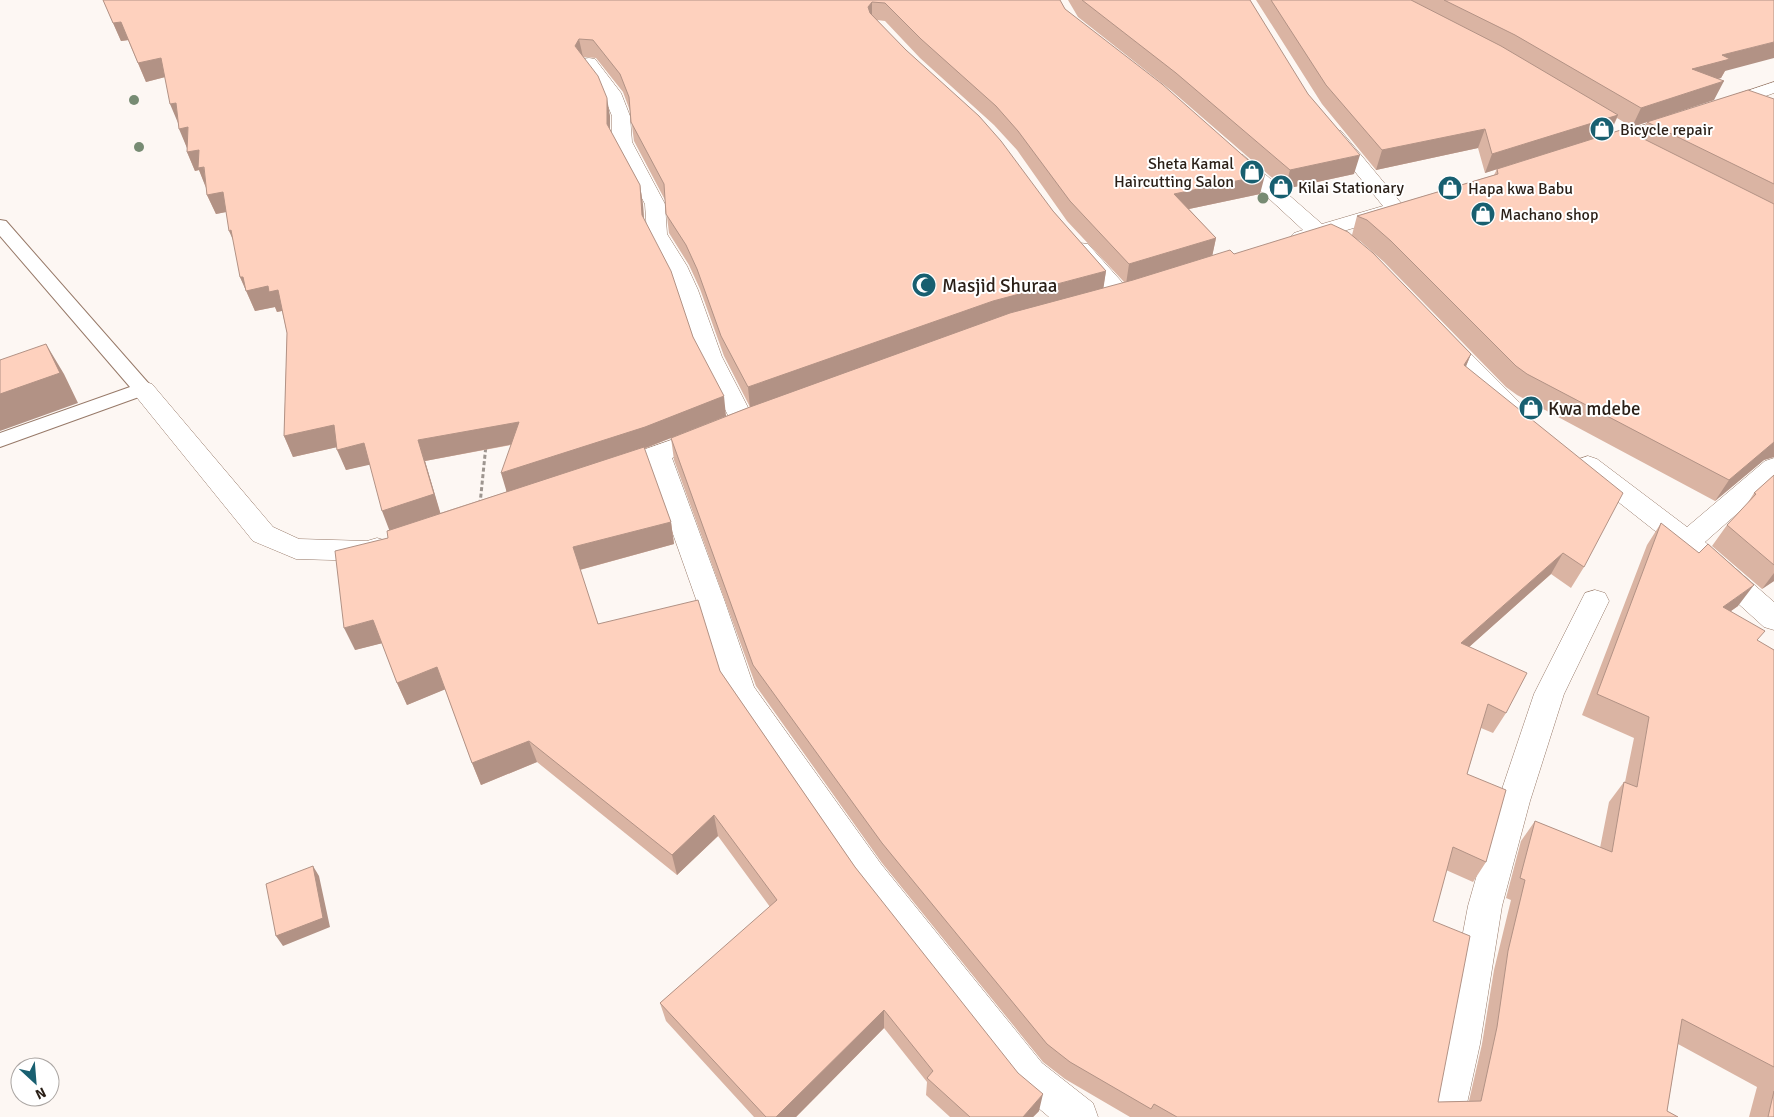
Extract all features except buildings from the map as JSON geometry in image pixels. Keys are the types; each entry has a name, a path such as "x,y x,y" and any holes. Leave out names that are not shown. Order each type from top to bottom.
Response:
{"street":[{"path":"589,63 612,93 621,116 622,142 654,204 658,234 680,274 710,357 752,418 658,454 592,476"},
{"path":"1579,151 1625,138 1774,87"},
{"path":"1281,244 1405,206 1324,122"},
{"path":"1224,148 1318,232 1351,247"},
{"path":"1066,233 1131,292 1093,302"},
{"path":"1429,324 1496,394 1527,418"},
{"path":"143,389 264,534 296,548 368,551 396,542"},
{"path":"658,454 711,602 740,692 869,875 1029,1076 1079,1117"},
{"path":"1573,454 1688,542 1774,619"},
{"path":"1688,542 1774,468"},
{"path":"1445,1117 1461,1044 1485,906 1514,801 1549,694 1595,601"}],"lane":[{"path":"0,225 143,389 0,440"}],"path":[{"path":"480,505 486,448 485,440"}],"place":[{"name":"Bicycle repair","path":"1602,129"},
{"name":"Sheta Kamal Haircutting Salon","path":"1252,172"},
{"name":"Kilai Stationary","path":"1281,187"},
{"name":"Hapa kwa Babu","path":"1450,188"},
{"name":"Machano shop","path":"1483,214"},
{"name":"Masjid Shuraa","path":"924,285"},
{"name":"Kwa mdebe","path":"1531,408"}]}
